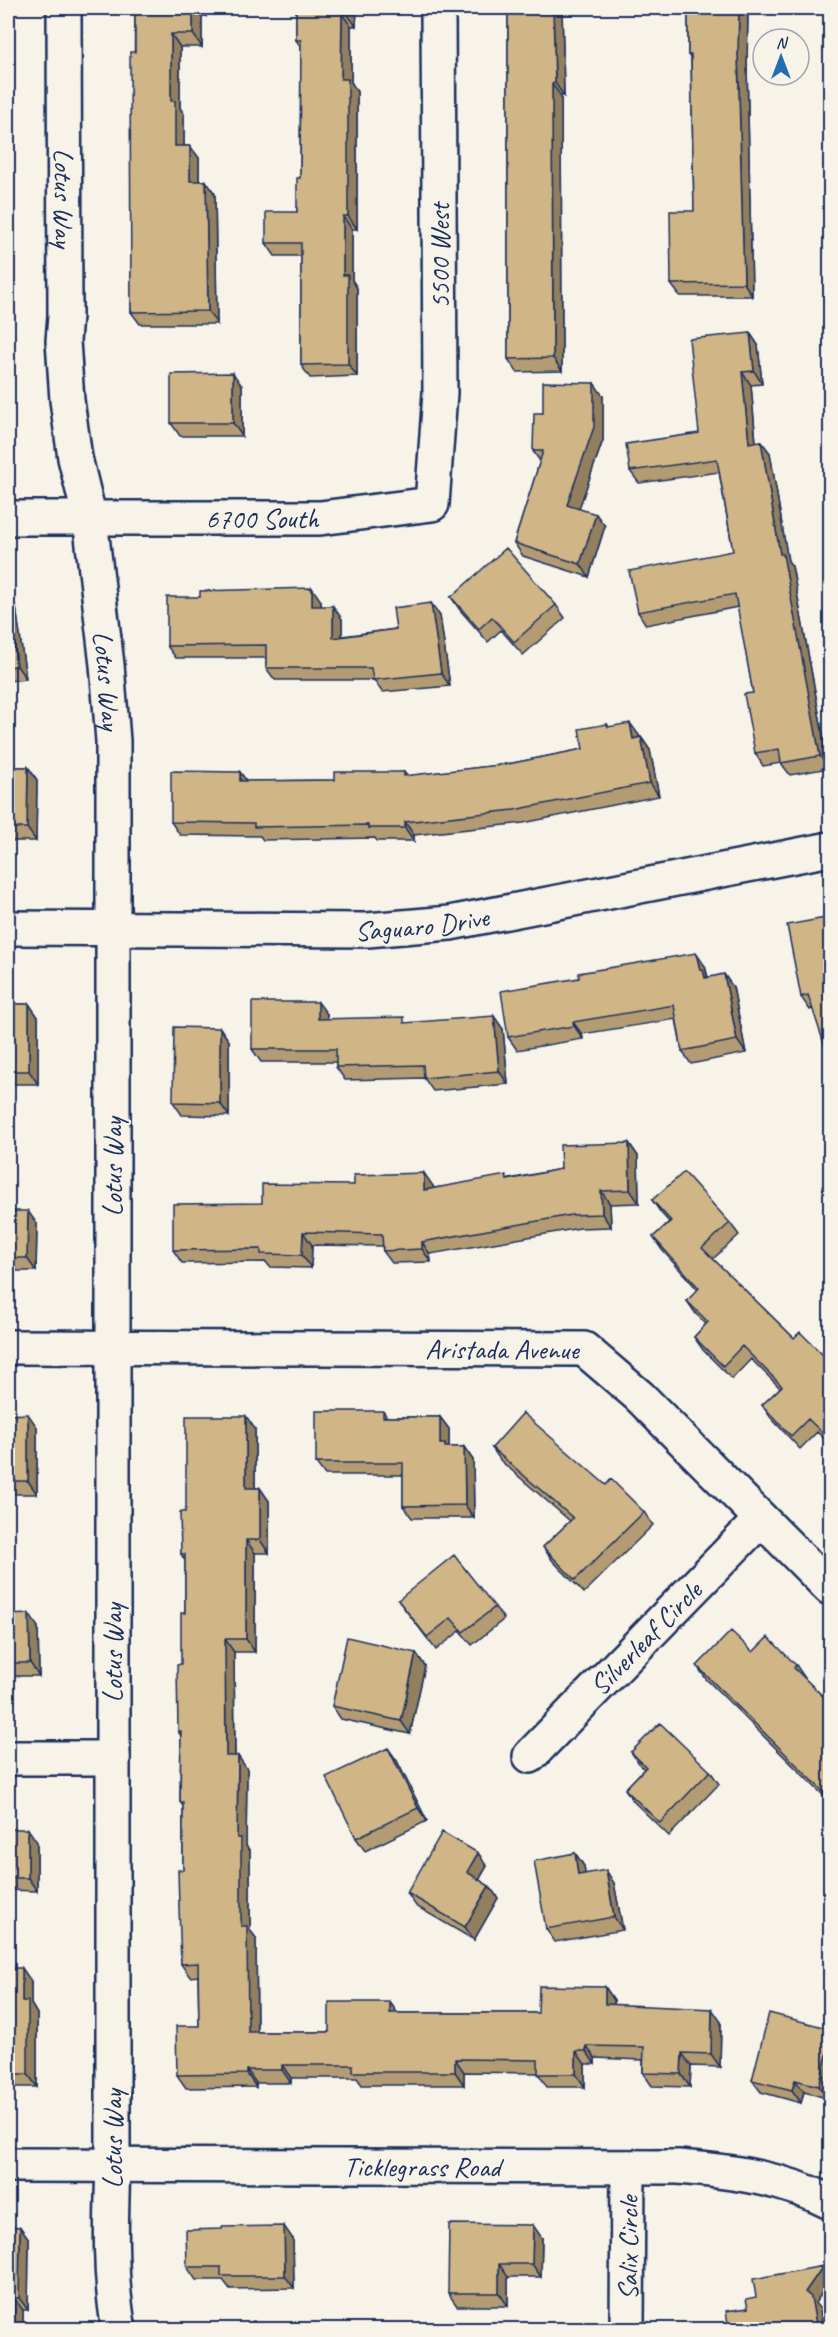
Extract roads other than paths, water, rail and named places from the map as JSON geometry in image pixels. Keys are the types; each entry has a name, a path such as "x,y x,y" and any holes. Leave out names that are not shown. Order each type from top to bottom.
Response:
{"street":[{"name":"Lotus Way","path":"64,8 65,316 63,340 75,458 90,519 107,665 112,741 113,2165 111,2248 119,2330"},
{"name":"5500 West","path":"432,504 440,393 438,8"},
{"name":"6700 South","path":"8,518 320,518 432,504"},
{"name":"Saguaro Drive","path":"8,928 367,930 450,923 831,849"},
{"name":"Aristada Avenue","path":"8,1347 584,1349 639,1396 831,1588"},
{"name":"Silverleaf Circle","path":"530,1756 762,1519"},
{"path":"8,1758 112,1758"},
{"name":"Ticklegrass Road","path":"8,2165 678,2166 716,2169 754,2176 791,2186 831,2202"},
{"name":"Salix Circle","path":"627,2330 628,2166"}]}
